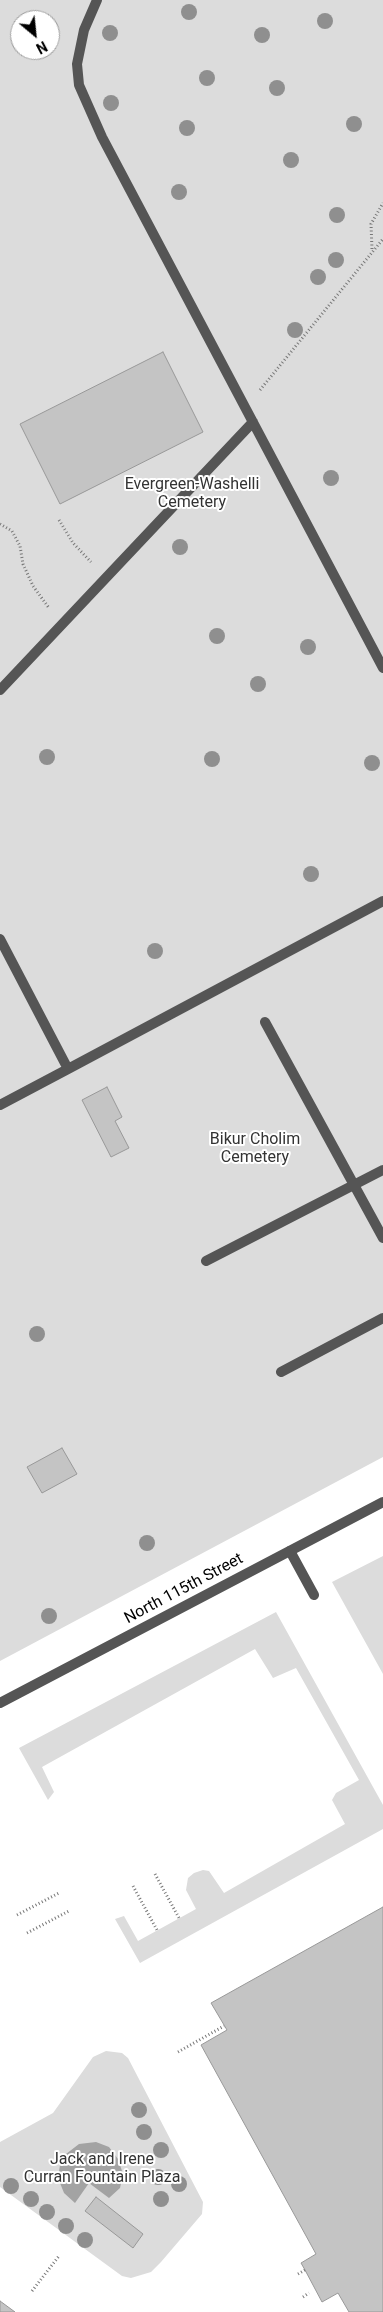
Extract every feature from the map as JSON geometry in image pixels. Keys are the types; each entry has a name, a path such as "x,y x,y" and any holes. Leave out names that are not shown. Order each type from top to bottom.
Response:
{"street":[{"path":"97,0 84,30 78,64 79,85 102,137 383,668"},
{"path":"0,690 253,422"},
{"path":"0,1105 383,901"},
{"path":"0,940 68,1069"},
{"path":"265,1022 383,1238"},
{"path":"206,1261 383,1170"},
{"path":"281,1372 383,1318"},
{"name":"North 115th Street","path":"0,1702 383,1502"},
{"path":"290,1551 314,1595"}],"path":[{"path":"372,250 371,224 383,203"},
{"path":"246,408 372,250 383,239"},
{"path":"59,520 73,543 107,575"},
{"path":"0,524 12,531 20,546 23,564 33,586 46,605 63,622"},
{"path":"155,1874 179,1918"},
{"path":"133,1886 157,1930"},
{"path":"17,1915 58,1893"},
{"path":"27,1933 69,1911"},
{"path":"178,2052 224,2026"},
{"path":"32,2291 59,2256"},
{"path":"298,2274 305,2270"},
{"path":"303,2297 309,2294"}],"green space":[{"name":"Evergreen-Washelli Cemetery","path":"0,0 383,0 383,1457 0,1661"},
{"path":"383,1556 383,1674 332,1582"},
{"path":"276,1612 383,1805 383,1829 140,1963 115,1919 124,1916 138,1941 196,1909 186,1890 188,1878 194,1873 203,1870 209,1871 224,1893 345,1824 332,1800 336,1793 359,1780 296,1668 273,1678 255,1649 42,1767 54,1792 48,1800 19,1748"},
{"name":"Jack and Irene Curran Fountain Plaza","path":"106,2051 122,2053 128,2058 203,2202 202,2214 161,2262 151,2272 131,2278 122,2276 0,2187 0,2142 53,2113 93,2057"}],"shaded area":[{"path":"96,2142 109,2147 118,2159 123,2174 120,2188 109,2198 89,2183 75,2203 64,2193 58,2178 60,2165 66,2154 79,2144"}],"building":[{"path":"163,352 203,432 60,504 20,424"},
{"path":"107,1087 122,1117 115,1121 129,1148 111,1157 82,1100"},
{"path":"62,1448 77,1474 42,1493 27,1467"},
{"path":"383,1907 383,2312 349,2312 338,2293 322,2302 301,2263 316,2254 201,2045 227,2030 211,2003"},
{"path":"96,2197 143,2234 133,2248 85,2211"},
{"path":"0,2301 15,2312 0,2312"}],"park label":[{"name":"Bikur Cholim Cemetery","path":"255,1149"}]}
